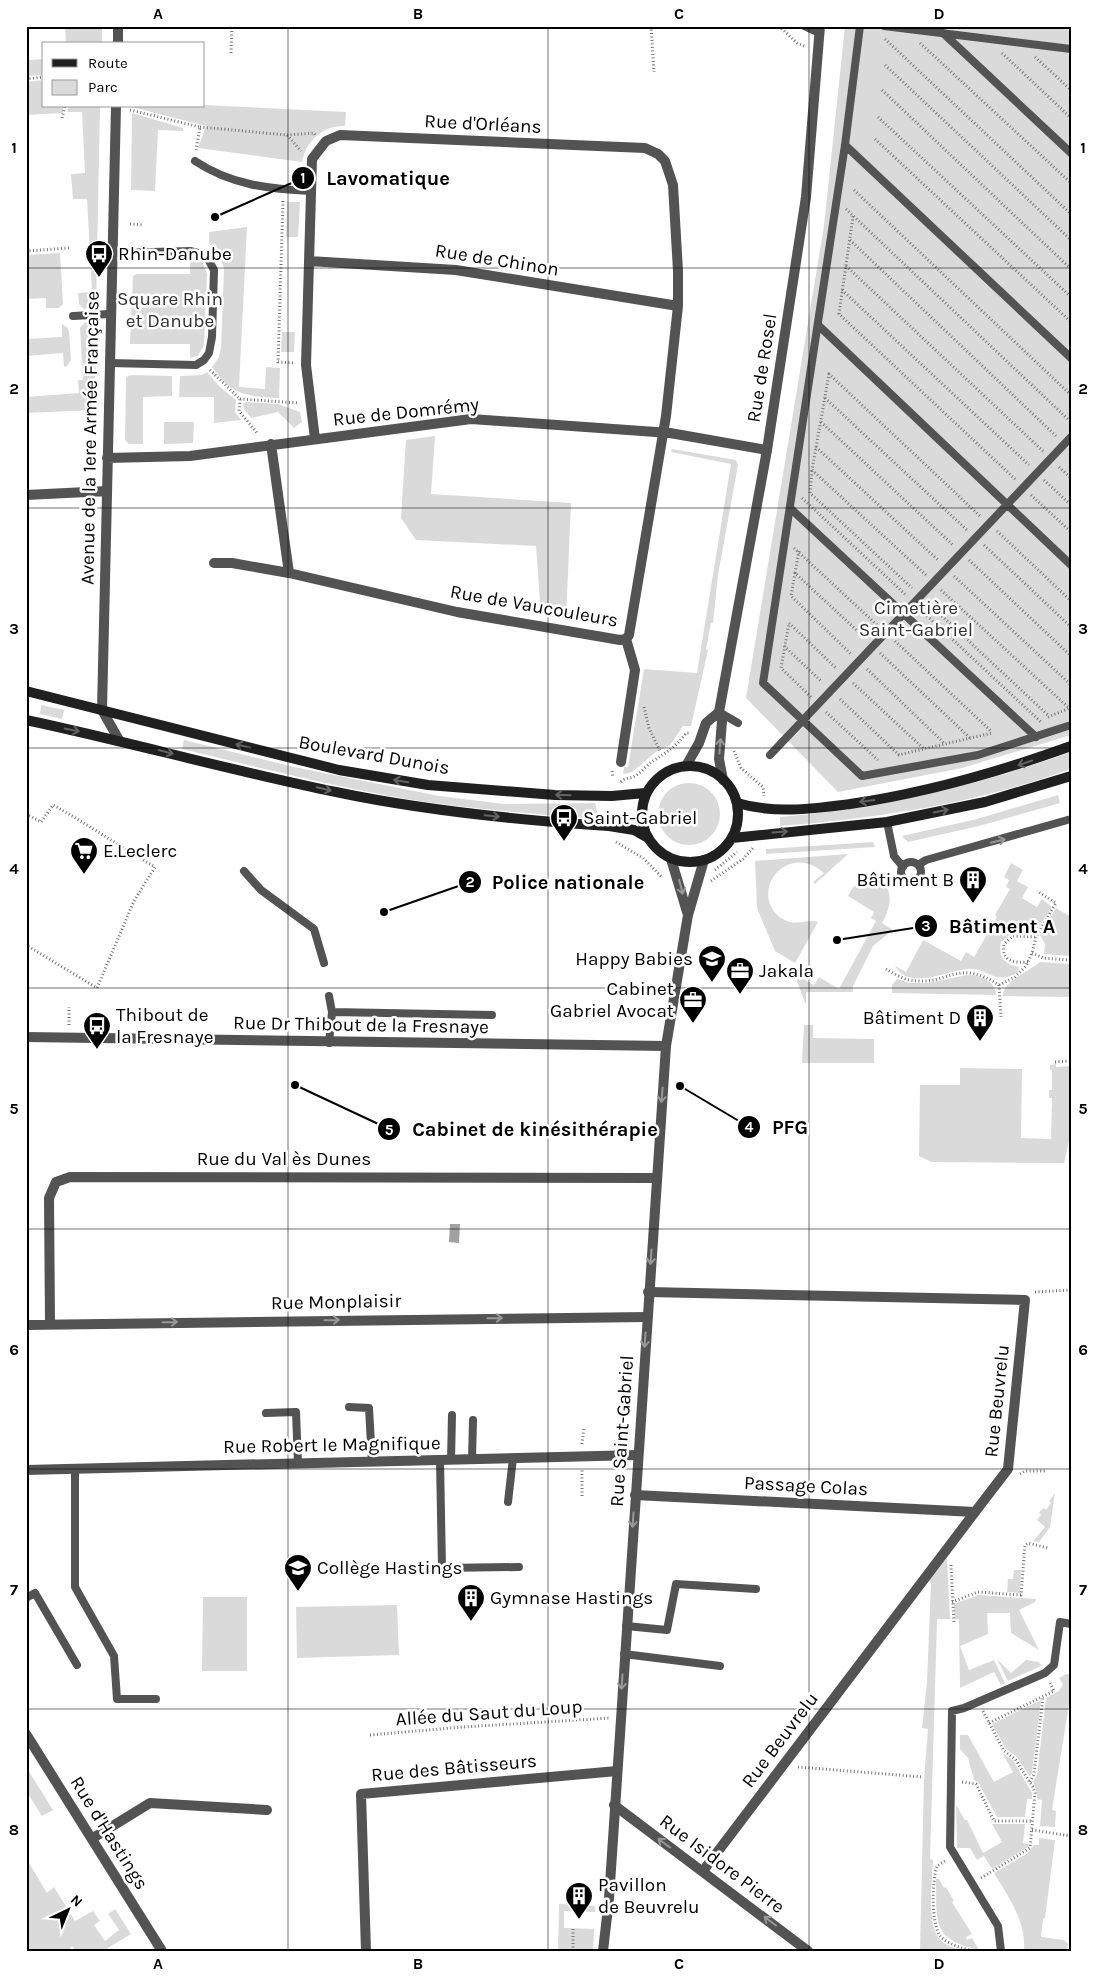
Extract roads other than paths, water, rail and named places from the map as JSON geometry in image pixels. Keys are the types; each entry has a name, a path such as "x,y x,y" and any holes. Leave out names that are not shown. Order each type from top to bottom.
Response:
{"main road":[{"name":"Boulevard Dunois","path":"26,691 339,770 428,786 555,795 612,796 645,793"},
{"path":"26,720 336,792 443,811 609,826 634,830 648,838 658,850 671,859 687,862 704,860 716,855 732,838 738,819 737,804 723,780 704,768 686,766 662,775 645,793 642,818 648,838"},
{"path":"737,804 773,811 817,808 892,798 1020,765 1071,746"},
{"path":"732,838 887,822 985,802 1070,777"}],"street":[{"path":"118,26 118,42"},
{"name":"Rue de Rosel","path":"723,780 719,759 722,721 719,712 767,450 806,196 819,30"},
{"name":"Avenue de la 1ere Armée Française","path":"102,710 116,108"},
{"name":"Rue d'Orléans","path":"315,439 306,365 312,160 316,151 326,141 340,135 645,148 658,154 665,161 673,185 678,271 678,306 672,370 663,432"},
{"name":"Rue de Chinon","path":"309,261 456,270 678,306"},
{"name":"Rue de Domrémy","path":"108,458 190,456 471,419 663,432 767,450"},
{"name":"Rue de Vaucouleurs","path":"214,563 232,563 289,573 457,612 620,640 626,639 629,635 663,432"},
{"path":"271,444 289,573"},
{"path":"26,495 107,490"},
{"path":"621,762 635,670 626,639"},
{"path":"102,710 118,740"},
{"name":"Rue de Rosel","path":"686,766 699,744 706,723 719,712"},
{"name":"Rue Saint-Gabriel","path":"671,859 688,915"},
{"name":"Rue Saint-Gabriel","path":"603,1951 609,1899 648,1292 666,1046 688,915 704,860"},
{"name":"Rue Dr Thibout de la Fresnaye","path":"26,1037 329,1043 666,1046"},
{"name":"Rue du Val ès Dunes","path":"50,1324 49,1198 56,1182 70,1177 656,1178"},
{"name":"Rue Beuvrelu","path":"648,1292 1025,1300 1008,1469 703,1871"},
{"name":"Rue Monplaisir","path":"26,1325 121,1322 647,1317"},
{"name":"Rue Robert le Magnifique","path":"26,1470 638,1455"},
{"name":"Passage Colas","path":"635,1495 975,1512"},
{"name":"Rue d'Hastings","path":"26,1734 93,1838 162,1951"},
{"name":"Rue des Bâtisseurs","path":"366,1951 361,1794 617,1770"},
{"path":"93,1838 150,1803 267,1810"},
{"name":"Rue Isidore Pierre","path":"614,1806 808,1951"}],"lane":[{"path":"804,26 819,30"},
{"path":"860,26 836,207 763,684 862,776 978,755 1071,725"},
{"path":"884,26 1071,49"},
{"path":"943,33 1071,153"},
{"path":"845,145 1071,358"},
{"path":"195,160 215,174 274,190 311,191"},
{"path":"109,363 196,364 204,360 209,353 212,337 214,270 206,255 191,251 112,253"},
{"path":"73,316 110,314"},
{"path":"818,325 1071,565"},
{"path":"770,756 1071,437"},
{"path":"790,508 1036,737"},
{"path":"719,712 738,723"},
{"path":"918,865 926,860 1071,819"},
{"path":"887,822 894,856 903,867 903,877 908,881 914,882 921,876 918,865"},
{"path":"903,867 910,862 918,865"},
{"path":"244,871 262,890 314,929 324,963"},
{"path":"329,996 332,1012 329,1043"},
{"path":"332,1012 492,1015"},
{"path":"349,1407 369,1408 372,1462"},
{"path":"266,1413 296,1412 298,1464"},
{"path":"451,1460 452,1415"},
{"path":"472,1459 473,1420"},
{"path":"508,1502 513,1458"},
{"path":"440,1460 442,1568 518,1567"},
{"path":"75,1469 75,1587 114,1656 117,1699 156,1699"},
{"path":"626,1626 667,1630 676,1584 756,1589"},
{"path":"26,1598 35,1593 77,1665"},
{"path":"1002,1951 1002,1938 998,1926 974,1883 954,1856 950,1847 952,1711 978,1702 1045,1673 1054,1665 1060,1622 1071,1624"},
{"path":"624,1654 720,1666"}],"place":[{"name":"Lavomatique","path":"215,217"},
{"name":"Rhin-Danube","path":"99,278"},
{"name":"Saint-Gabriel","path":"564,842"},
{"name":"E.Leclerc","path":"84,875"},
{"name":"Bâtiment B","path":"973,904"},
{"name":"Police nationale","path":"384,912"},
{"name":"Bâtiment A","path":"837,940"},
{"name":"Happy Babies","path":"712,983"},
{"name":"Jakala","path":"740,995"},
{"name":"Cabinet Gabriel Avocat","path":"693,1024"},
{"name":"Bâtiment D","path":"980,1042"},
{"name":"Thibout de la Fresnaye","path":"97,1050"},
{"name":"Cabinet de kinésithérapie","path":"295,1085"},
{"name":"PFG","path":"680,1086"},
{"name":"Collège Hastings","path":"298,1592"},
{"name":"Gymnase Hastings","path":"471,1622"},
{"name":"Pavillon de Beuvrelu","path":"579,1920"}],"park label":[{"name":"Square Rhin et Danube","path":"170,310"},
{"name":"Cimetière Saint-Gabriel","path":"916,619"}]}
